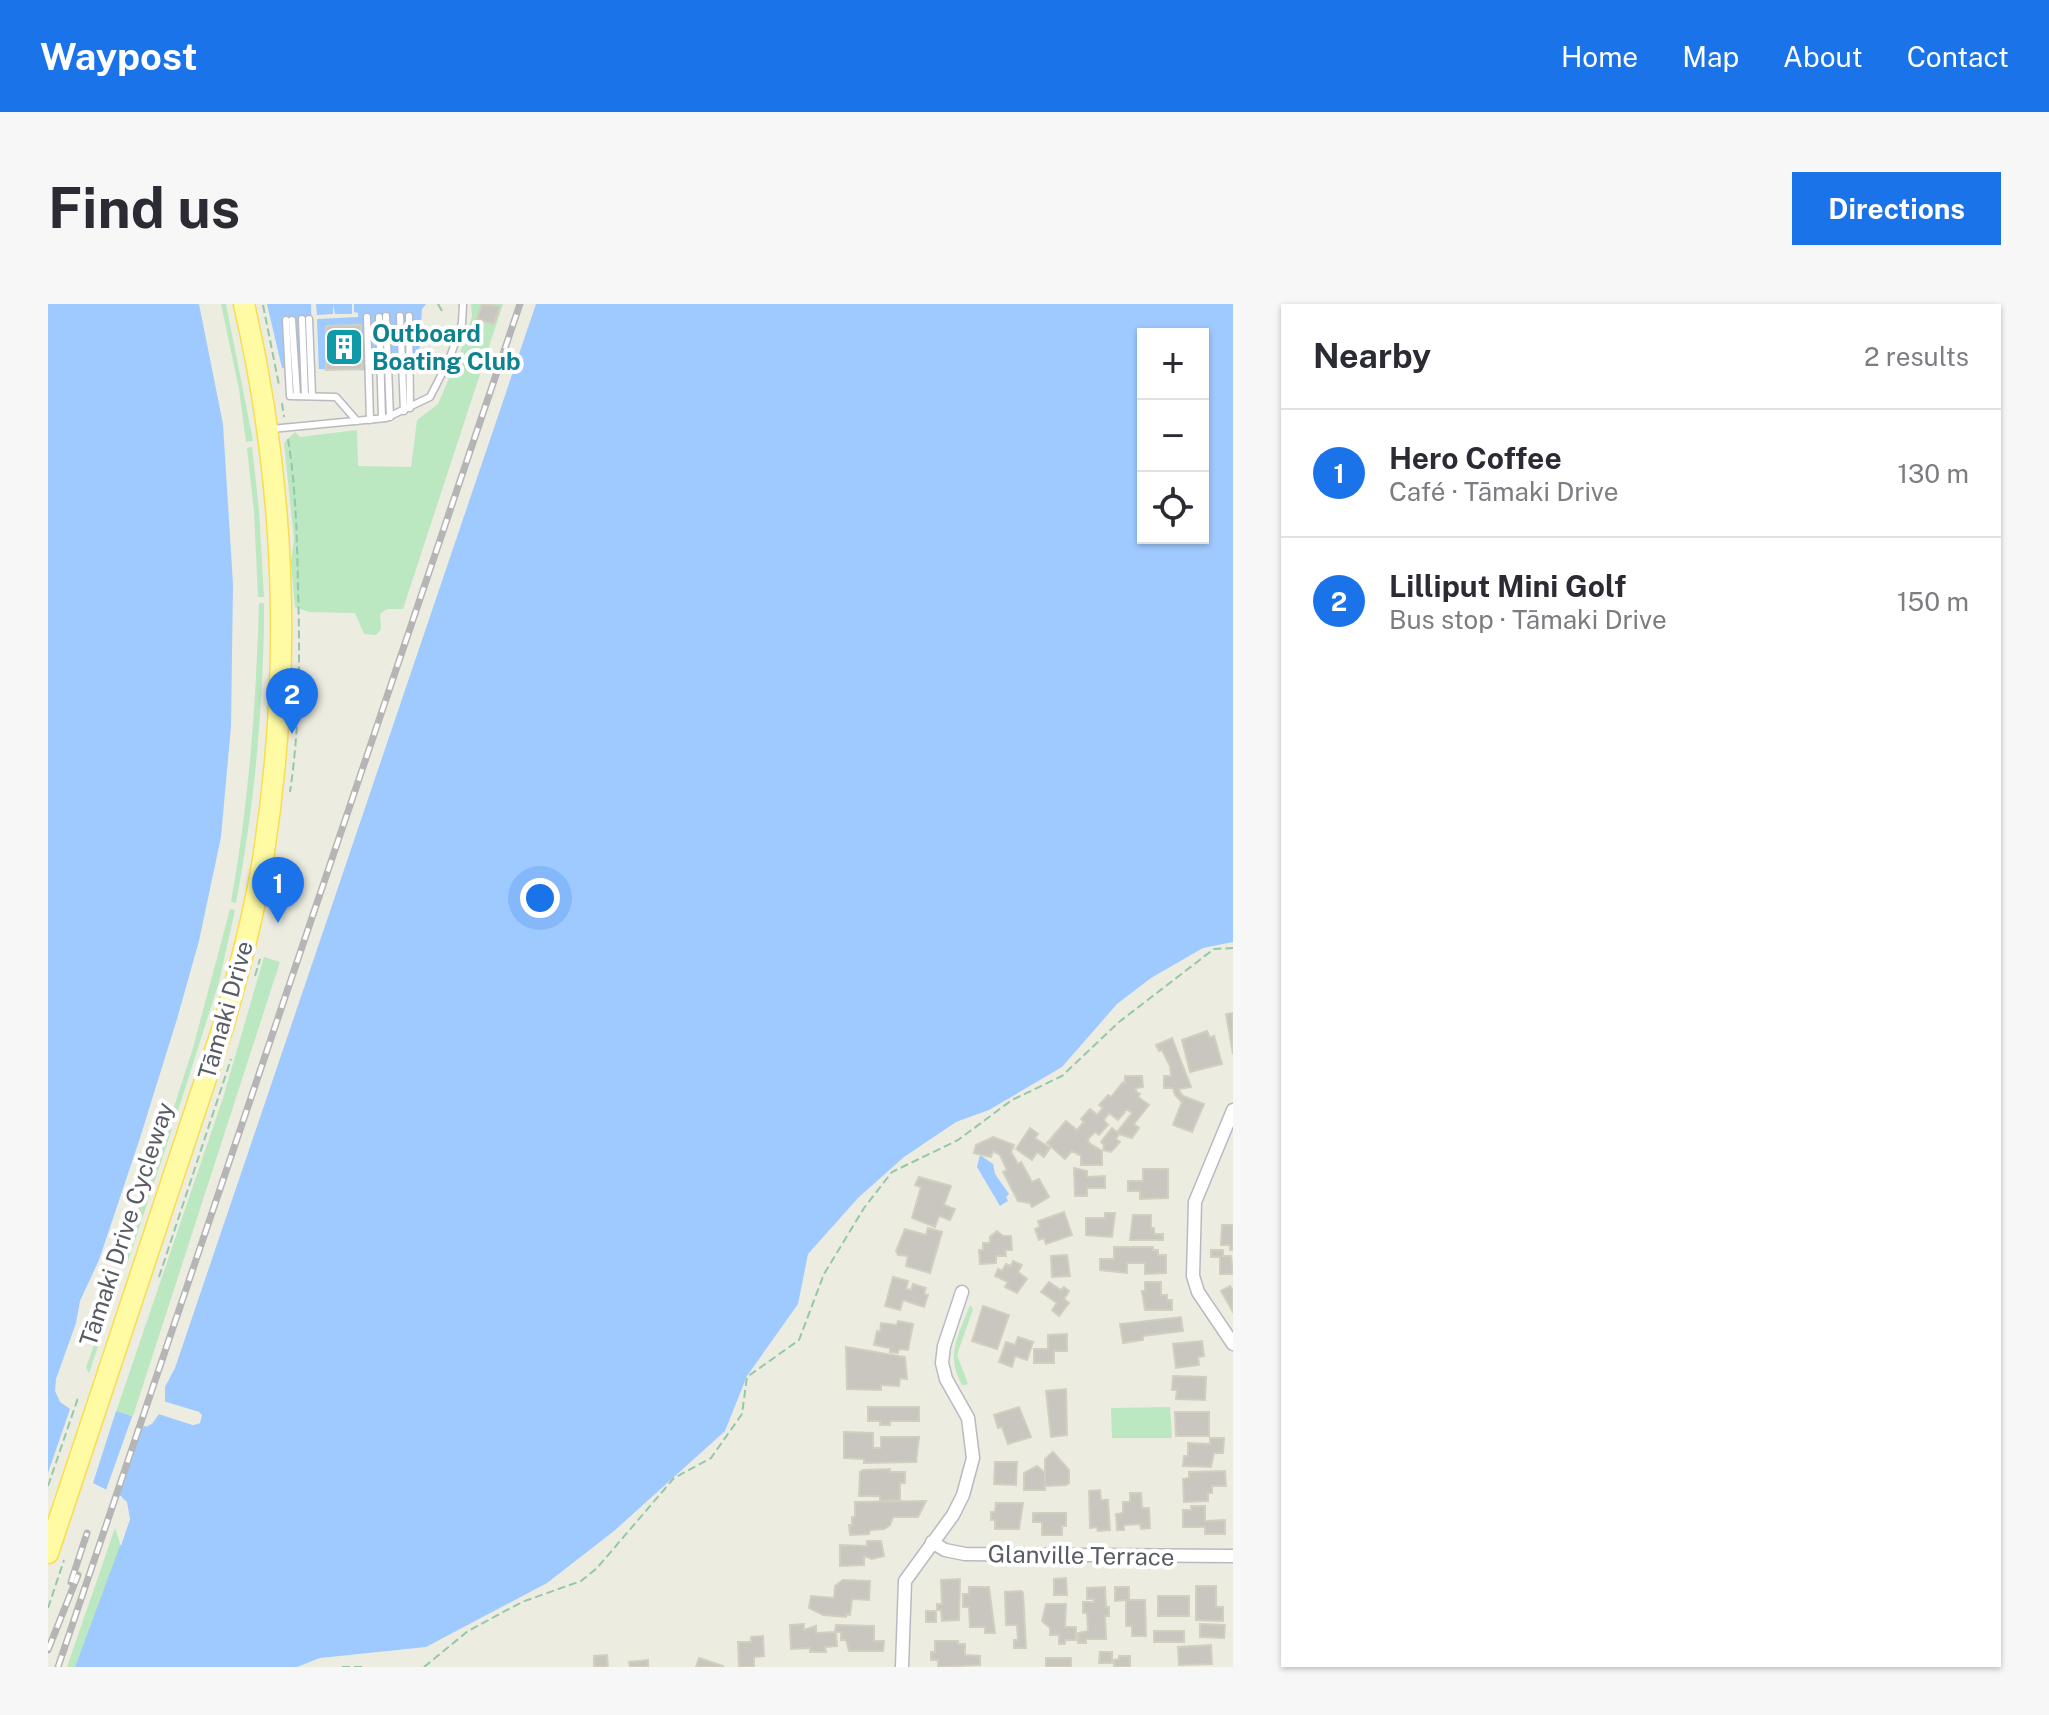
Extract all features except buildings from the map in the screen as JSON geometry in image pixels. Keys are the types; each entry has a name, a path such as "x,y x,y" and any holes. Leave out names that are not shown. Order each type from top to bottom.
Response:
{"main road":[{"name":"Tāmaki Drive","path":"48,1553 69,1492 89,1398 224,1024 263,860 274,770 281,648 278,536 268,430 244,304"}],"street":[{"path":"1233,1110 1195,1202 1193,1276 1198,1292 1233,1344"},
{"path":"902,1667 905,1581 958,1506 973,1458 968,1418 946,1379 942,1363 944,1346 962,1292"},
{"name":"Glanville Terrace","path":"932,1542 945,1550 965,1554 1233,1556"}],"lane":[{"path":"268,430 386,418 430,397 435,392 462,323 463,304"},
{"path":"400,316 407,409"},
{"path":"407,409 409,316"},
{"path":"367,317 370,420"},
{"path":"382,317 386,418"},
{"path":"306,319 309,396"},
{"path":"289,320 293,396 336,397 357,421"}],"path":[{"path":"438,304 442,311"},
{"path":"424,1667 468,1631 522,1602 581,1581 597,1568 674,1478 711,1458 742,1414 747,1377 799,1340 824,1274 864,1208 892,1172 958,1140 1012,1100 1062,1076 1119,1022 1214,949 1233,948"},
{"path":"48,1486 89,1398"},
{"path":"342,1667 364,1667"}],"green space":[{"path":"221,304 226,304 253,441 246,442 239,389"},
{"path":"471,304 503,304 403,609 387,609 380,614 381,629 376,635 364,634 355,613 309,612 295,607 291,562 294,539 284,443 295,432 300,437 357,430 358,466 411,467 417,420 438,404 472,317"},
{"path":"252,447 264,597 258,597 247,448"},
{"path":"259,603 264,603 259,729 248,833 236,903 231,902 251,753"},
{"path":"230,909 235,910 219,982 175,1120 170,1119 193,1048"},
{"path":"264,957 280,962 133,1416 116,1412 223,1098"},
{"path":"167,1127 172,1129 126,1267 120,1264"},
{"path":"119,1271 123,1272 89,1373 86,1368"},
{"path":"970,1305 973,1309 957,1355 968,1384 962,1385 954,1354"},
{"path":"1170,1407 1172,1438 1112,1438 1111,1408"},
{"path":"115,1528 121,1546 75,1667 67,1667"}],"water":[{"path":"48,304 212,304 245,650 208,950 69,1384 76,1399 133,1414 147,1427 159,1414 193,1425 200,1423 199,1412 165,1402 165,1387 175,1368 536,304 1233,304 1233,942 1203,948 1151,978 1117,1004 1062,1067 989,1110 956,1122 904,1157 858,1198 808,1254 798,1304 747,1376 725,1431 614,1531 547,1583 426,1647 320,1658 297,1667 75,1667 130,1519 122,1497 94,1484 48,1473"},
{"path":"267,304 426,304 422,309 418,372 282,368"},
{"path":"980,1155 993,1164 995,1174 1009,1194 1006,1197 1008,1201 1000,1206 977,1167"}],"pier":[{"path":"199,304 213,304 234,410 247,555 249,650 245,752 234,836 211,951 183,1049 129,1204 73,1385 78,1396 117,1408 93,1483 106,1490 133,1414 149,1417 148,1422 159,1410 197,1420 197,1415 162,1405 161,1390 163,1401 202,1415 200,1423 193,1425 159,1414 152,1424 142,1427 119,1495 127,1502 130,1519 121,1546 119,1541 126,1519 124,1504 93,1488 48,1477 48,1473 70,1409 60,1402 55,1391 56,1379 76,1323 80,1301 99,1260 177,1019 199,941 221,837 231,726 233,584 223,424"},
{"path":"311,304 316,304 317,315 333,314 333,304 335,314 352,314 352,304 354,312 358,313 358,317 317,319 319,374 313,374"}],"railway":[{"path":"58,1667 520,304"},
{"path":"71,1582 87,1533"},
{"path":"48,1650 78,1575"}],"place":[{"name":"Outboard Boating Club","path":"344,347"},
{"name":"Lilliput Mini Golf","path":"292,734"},
{"name":"Hero Coffee","path":"278,923"}]}
